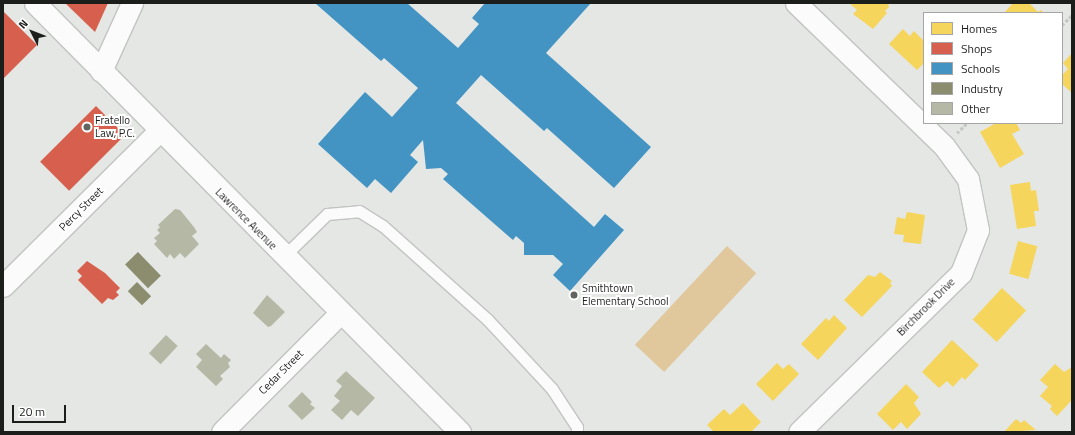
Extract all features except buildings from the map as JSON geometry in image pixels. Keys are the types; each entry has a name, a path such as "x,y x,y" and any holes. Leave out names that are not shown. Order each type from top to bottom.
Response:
{"street":[{"name":"Lawrence Avenue","path":"35,3 159,131 460,432"},
{"path":"101,71 132,3"},
{"name":"Birchbrook Drive","path":"796,3 944,146 968,179 978,230 961,273 799,432"},
{"name":"Percy Street","path":"3,286 159,131"},
{"name":"Cedar Street","path":"222,432 340,313"}],"lane":[{"path":"284,256 327,214 359,211 364,214 383,226 486,318 552,389 577,427 577,432"}],"path":[{"path":"1063,24 1072,15"}],"shaded area":[{"path":"727,246 756,273 664,372 635,345"}],"place":[{"name":"Fratello Law, P.C.","path":"87,127"},
{"name":"Smithtown Elementary School","path":"574,295"}]}
